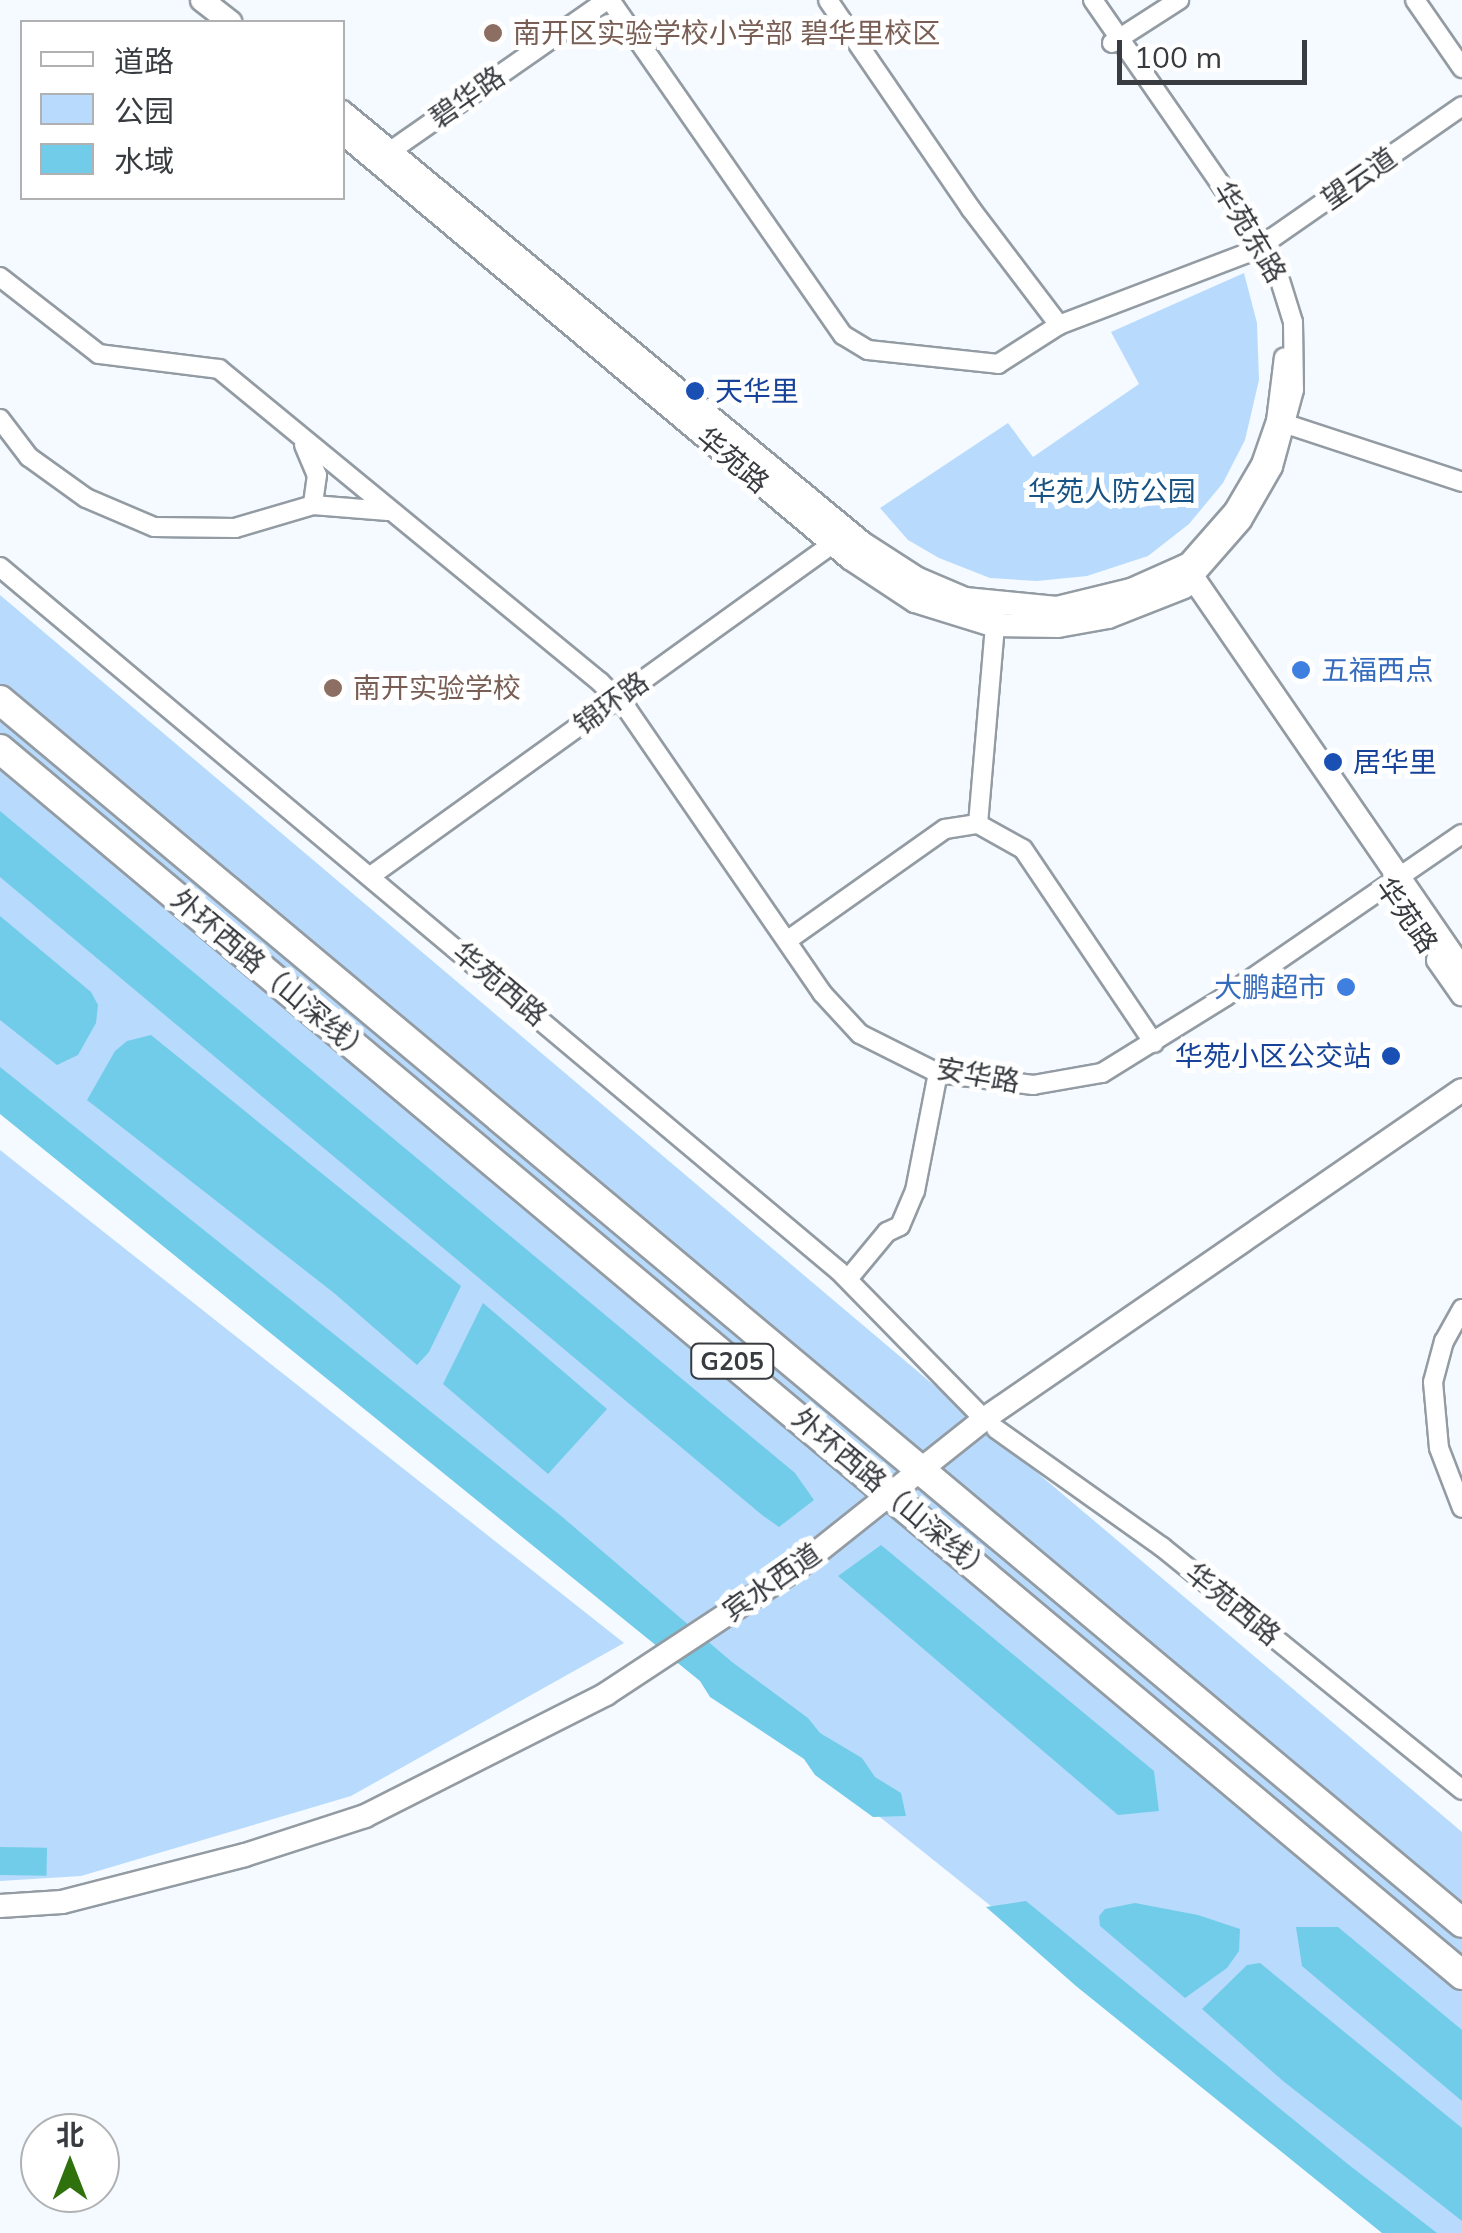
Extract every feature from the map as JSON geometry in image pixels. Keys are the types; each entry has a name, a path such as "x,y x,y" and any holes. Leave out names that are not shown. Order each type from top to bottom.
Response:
{"highway":[{"name":"外环西路（山深线）","path":"0,700 1462,1923"},
{"name":"外环西路（山深线）","path":"0,749 1462,1975"}],"main road":[{"path":"199,6 226,20"},
{"name":"华苑路","path":"345,115 384,155 841,538 996,616 1083,604 1188,578 1393,882 1462,994"},
{"name":"华苑路","path":"345,134 384,155"},
{"name":"华苑路","path":"1393,882 1462,970"},
{"name":"宾水西道","path":"0,1906 62,1902 245,1855 364,1816 663,1664 718,1629 990,1424 1462,1090"},
{"name":"宾水西道","path":"990,1424 1462,1107"},
{"name":"宾水西道","path":"0,1921 64,1916 250,1869 370,1830 613,1706 663,1664"}],"street":[{"name":"碧华路","path":"384,155 608,0"},
{"name":"望云道","path":"608,0 843,335 868,350 998,364 1059,326 1260,248 1462,106"},
{"path":"828,0 1003,254 1059,326"},
{"name":"华苑东路","path":"1083,0 1116,41 1260,248 1282,332 1282,422 1249,488 1188,578"},
{"name":"华苑东路","path":"1093,0 1116,41"},
{"path":"1116,41 1179,0"},
{"path":"1415,0 1462,68"},
{"name":"安华路","path":"0,276 100,354 219,369 618,698 822,994 860,1034 938,1073 1033,1085 1102,1073 1462,834"},
{"path":"0,418 29,457 86,498 154,527 235,528 313,505 389,511"},
{"path":"1282,422 1462,482"},
{"path":"302,440 317,475 313,505"},
{"name":"锦环路","path":"372,875 841,538"},
{"path":"1208,612 1210,550"},
{"name":"华苑西路","path":"0,567 372,875 848,1279 990,1424 1162,1547 1462,1790"},
{"path":"978,824 996,616"},
{"path":"788,940 945,828 978,824 1023,849 1154,1042"},
{"path":"848,1279 887,1232 900,1226 915,1191 938,1073"},
{"path":"1462,1309 1444,1342 1433,1382 1439,1448 1462,1508"}],"green space":[{"name":"华苑人防公园","path":"1244,273 1257,323 1259,380 1245,440 1223,483 1189,524 1148,556 1087,576 1037,581 990,578 939,558 908,540 880,508 1008,423 1033,457 1139,384 1111,332"},
{"path":"0,595 1462,1832 1462,2233 1399,2233 0,1112"},
{"path":"0,1150 624,1643 351,1796 81,1876 0,1881"}],"water":[{"path":"0,811 795,1473 814,1500 779,1527 762,1515 0,877"},
{"path":"0,916 91,992 98,1005 96,1023 78,1055 57,1065 0,1020"},
{"path":"151,1035 461,1286 429,1352 417,1365 334,1293 87,1100 115,1051 127,1041"},
{"path":"0,1067 560,1515 732,1662 808,1718 820,1733 862,1758 875,1777 901,1793 906,1816 873,1817 815,1775 804,1759 710,1697 700,1681 0,1114"},
{"path":"483,1303 607,1409 548,1474 443,1384"},
{"path":"881,1545 1154,1771 1159,1811 1118,1815 838,1576"},
{"path":"0,1847 47,1848 47,1876 0,1875"},
{"path":"1026,1901 1437,2233 1382,2233 1076,1986 986,1907"},
{"path":"1135,1903 1198,1915 1240,1929 1239,1951 1227,1968 1185,1998 1100,1926 1099,1916 1105,1909"},
{"path":"1296,1927 1338,1927 1462,2030 1462,2101 1302,1966"},
{"path":"1260,1963 1462,2128 1462,2221 1283,2081 1202,2009 1247,1965"}],"place":[{"name":"南开区实验学校小学部 碧华里校区","path":"493,33"},
{"name":"天华里","path":"695,391"},
{"name":"五福西点","path":"1301,670"},
{"name":"南开实验学校","path":"333,688"},
{"name":"居华里","path":"1333,762"},
{"name":"大鹏超市","path":"1346,987"},
{"name":"华苑小区公交站","path":"1391,1056"}]}
